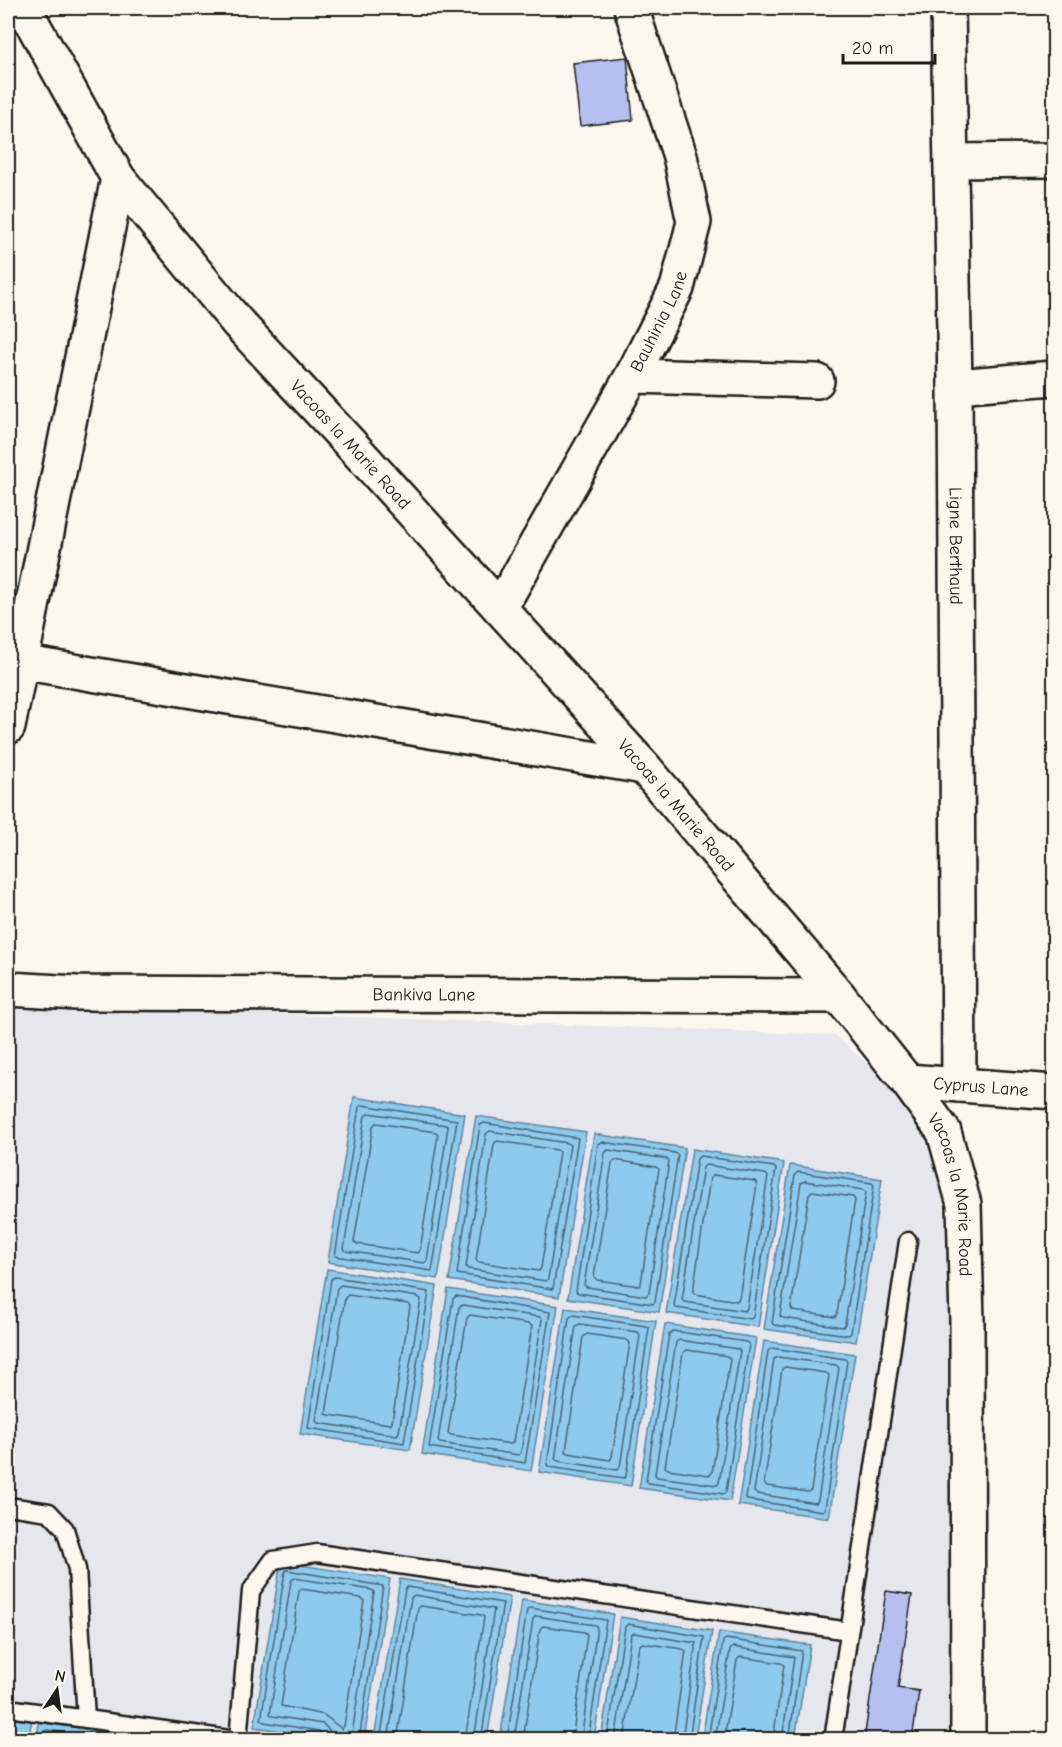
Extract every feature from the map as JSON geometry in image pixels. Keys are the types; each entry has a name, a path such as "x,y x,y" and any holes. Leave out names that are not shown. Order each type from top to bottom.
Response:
{"street":[{"name":"Vacoas la Marie Road","path":"24,8 118,178 237,322 644,766 839,996 907,1081 944,1132 964,1204 968,1322 968,1740"},
{"name":"Bauhinia Lane","path":"500,608 633,376 676,288 694,222 681,156 631,8"},
{"name":"Ligne Berthaud","path":"948,8 955,386 960,1085"},
{"path":"951,161 1054,160"},
{"path":"8,727 118,178"},
{"path":"633,376 817,381"},
{"path":"955,386 1054,378"},
{"path":"20,662 644,766"},
{"name":"Bankiva Lane","path":"8,989 77,993 839,996"},
{"name":"Cyprus Lane","path":"907,1081 1054,1092"}],"lane":[{"path":"833,1740 908,1240"},
{"path":"8,1506 48,1512 65,1529 77,1569 86,1719"},
{"path":"8,1708 237,1740 251,1591 273,1560 317,1553 849,1631"}],"shaded area":[{"path":"8,1004 835,1035 899,1092 942,1171 953,1367 958,1739 8,1740"}],"water":[{"path":"354,1097 465,1114 438,1279 328,1262"},
{"path":"476,1116 586,1132 559,1297 449,1280"},
{"path":"594,1134 685,1148 659,1312 568,1298"},
{"path":"692,1149 784,1163 758,1327 666,1313"},
{"path":"790,1165 882,1179 856,1342 764,1329"},
{"path":"327,1269 437,1286 410,1450 300,1434"},
{"path":"448,1289 558,1306 531,1471 422,1454"},
{"path":"565,1308 656,1321 631,1486 539,1472"},
{"path":"665,1324 756,1338 730,1501 639,1488"},
{"path":"764,1341 855,1354 829,1518 738,1505"},
{"path":"281,1562 390,1579 364,1739 336,1739 254,1727"},
{"path":"400,1579 510,1597 487,1739 374,1739"},
{"path":"522,1600 613,1614 594,1739 500,1739"},
{"path":"620,1617 712,1631 695,1739 601,1739"},
{"path":"719,1632 810,1645 795,1739 702,1739"},
{"path":"8,1716 32,1720 28,1739 8,1739"},
{"path":"39,1722 151,1739 37,1739"}],"building":[{"path":"627,57 633,120 580,126 573,63"},
{"path":"886,1591 912,1595 898,1688 919,1691 912,1740 864,1740"}]}
